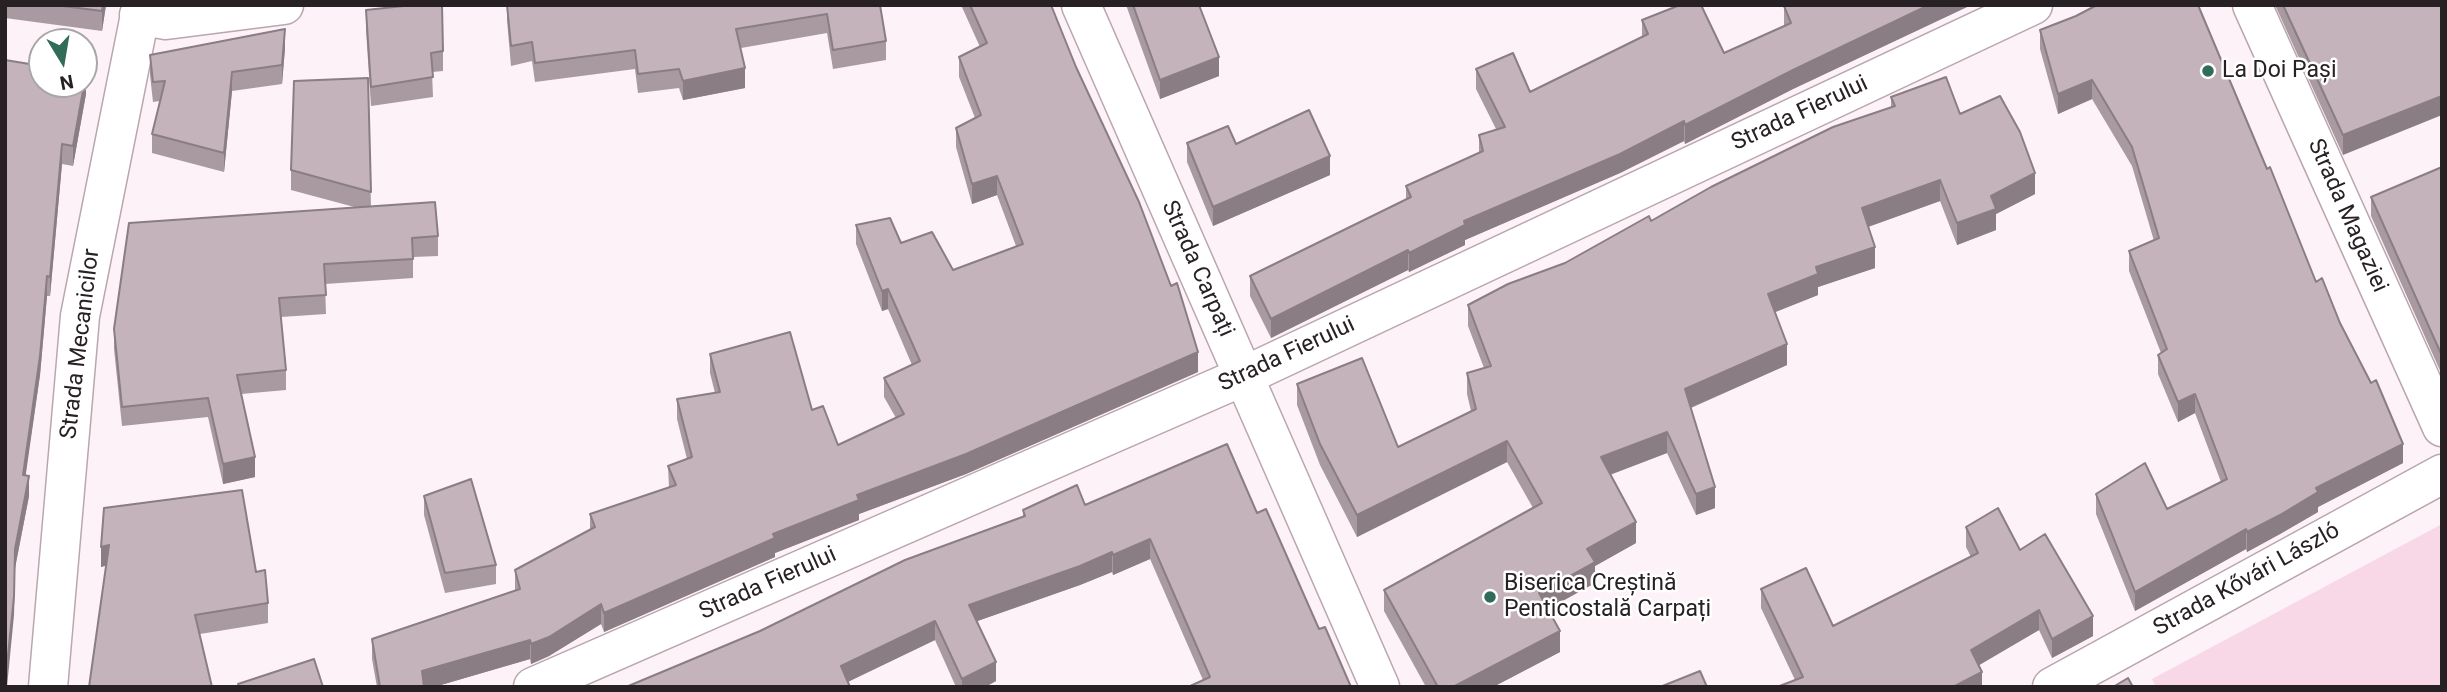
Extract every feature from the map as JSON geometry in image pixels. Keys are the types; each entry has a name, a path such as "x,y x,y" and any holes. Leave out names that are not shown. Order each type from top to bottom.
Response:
{"street":[{"path":"141,10 166,20 284,5"},
{"name":"Strada Carpați","path":"1081,5 1380,687"},
{"name":"Strada Fierului","path":"533,687 1244,376 2032,5"},
{"name":"Strada Magaziei","path":"2252,5 2442,427"},
{"name":"Strada Mecanicilor","path":"48,687 80,316 141,10"},
{"name":"Strada Kővári László","path":"2052,687 2442,474"}],"shaded area":[{"path":"2442,524 2442,687 2156,687 2152,679"}],"building":[{"path":"55,5 103,5 102,11"},
{"path":"442,5 443,51 431,53 433,77 371,87 366,10"},
{"path":"507,5 880,5 886,41 833,50 827,14 736,29 745,68 683,81 679,69 638,74 635,50 535,63 532,42 511,46"},
{"path":"970,5 1051,5 1076,67 1139,202 1171,286 1177,283 1198,352 966,454 857,495 859,500 773,534 775,538 604,613 601,604 549,637 531,644 530,640 422,671 424,687 380,687 372,639 520,589 515,570 595,527 590,514 676,485 668,466 692,457 677,399 720,392 710,354 790,332 812,410 823,406 838,445 904,414 884,378 920,361 888,289 882,291 856,225 890,218 901,243 932,232 953,270 1023,244 997,176 972,184 956,128 981,115 959,57 987,43"},
{"path":"1133,5 1199,5 1219,57 1160,80"},
{"path":"1680,5 1701,5 1724,53 1791,23 1785,5 1929,5 1685,125 1684,121 1620,154 1464,221 1465,225 1409,253 1408,250 1271,319 1250,276 1411,197 1406,186 1483,151 1479,135 1505,127 1476,69 1513,53 1530,92 1648,34 1642,20"},
{"path":"2097,5 2198,5 2267,169 2270,167 2316,282 2322,278 2340,323 2371,383 2376,380 2403,444 2316,488 2318,492 2280,515 2247,532 2246,529 2135,592 2096,494 2145,463 2167,509 2227,479 2195,394 2178,402 2158,355 2167,349 2129,251 2159,238 2132,147 2092,80 2058,94 2040,30"},
{"path":"2283,5 2442,5 2442,96 2343,135"},
{"path":"285,29 282,65 232,72 224,153 152,134 165,81 153,82 150,55"},
{"path":"5,60 28,64 28,98 82,98 73,146 62,144 50,277 47,276 40,356 23,475 29,476 15,549 14,596 5,685"},
{"path":"1946,77 1960,114 2000,96 2020,132 2035,173 1991,196 1996,209 1957,223 1940,180 1862,208 1875,247 1816,267 1818,274 1768,294 1787,344 1685,389 1715,487 1696,494 1667,432 1601,457 1636,522 1587,549 1595,562 1539,593 1560,631 1453,687 1438,687 1384,590 1542,503 1507,441 1357,515 1320,444 1297,384 1362,358 1398,447 1476,409 1467,373 1491,366 1468,305 1508,284 1565,263 1649,216 1651,221 1711,187 1833,127 1895,106 1891,97"},
{"path":"368,78 371,192 291,170 294,81"},
{"path":"1309,110 1330,156 1213,207 1187,143 1228,126 1236,144"},
{"path":"2442,167 2442,356 2371,197"},
{"path":"435,202 438,236 412,238 413,259 324,264 326,295 279,298 286,370 237,375 255,457 223,464 208,398 122,407 114,329 129,223"},
{"path":"1227,444 1257,513 1266,509 1319,629 1325,627 1351,687 1188,687 1210,677 1150,539 1113,555 1112,552 969,605 996,662 962,679 935,621 841,666 850,687 626,687 760,631 905,560 1025,516 1023,510 1077,485 1085,505"},
{"path":"471,479 496,565 445,573 424,496"},
{"path":"242,490 256,572 265,570 268,603 195,615 212,687 89,687 109,545 101,547 104,508"},
{"path":"1998,508 2020,550 2045,534 2093,616 2052,639 2039,610 1971,650 1982,672 1953,687 1777,687 1803,677 1761,589 1806,568 1833,626 1978,553 1966,527"},
{"path":"314,659 323,687 239,687 238,684"},
{"path":"1700,671 1707,687 1660,687"},
{"path":"2128,678 2133,687 2113,687"}],"place":[{"name":"La Doi Pași","path":"2208,71"},
{"name":"Biserica Creștină Penticostală Carpați","path":"1490,597"}]}
